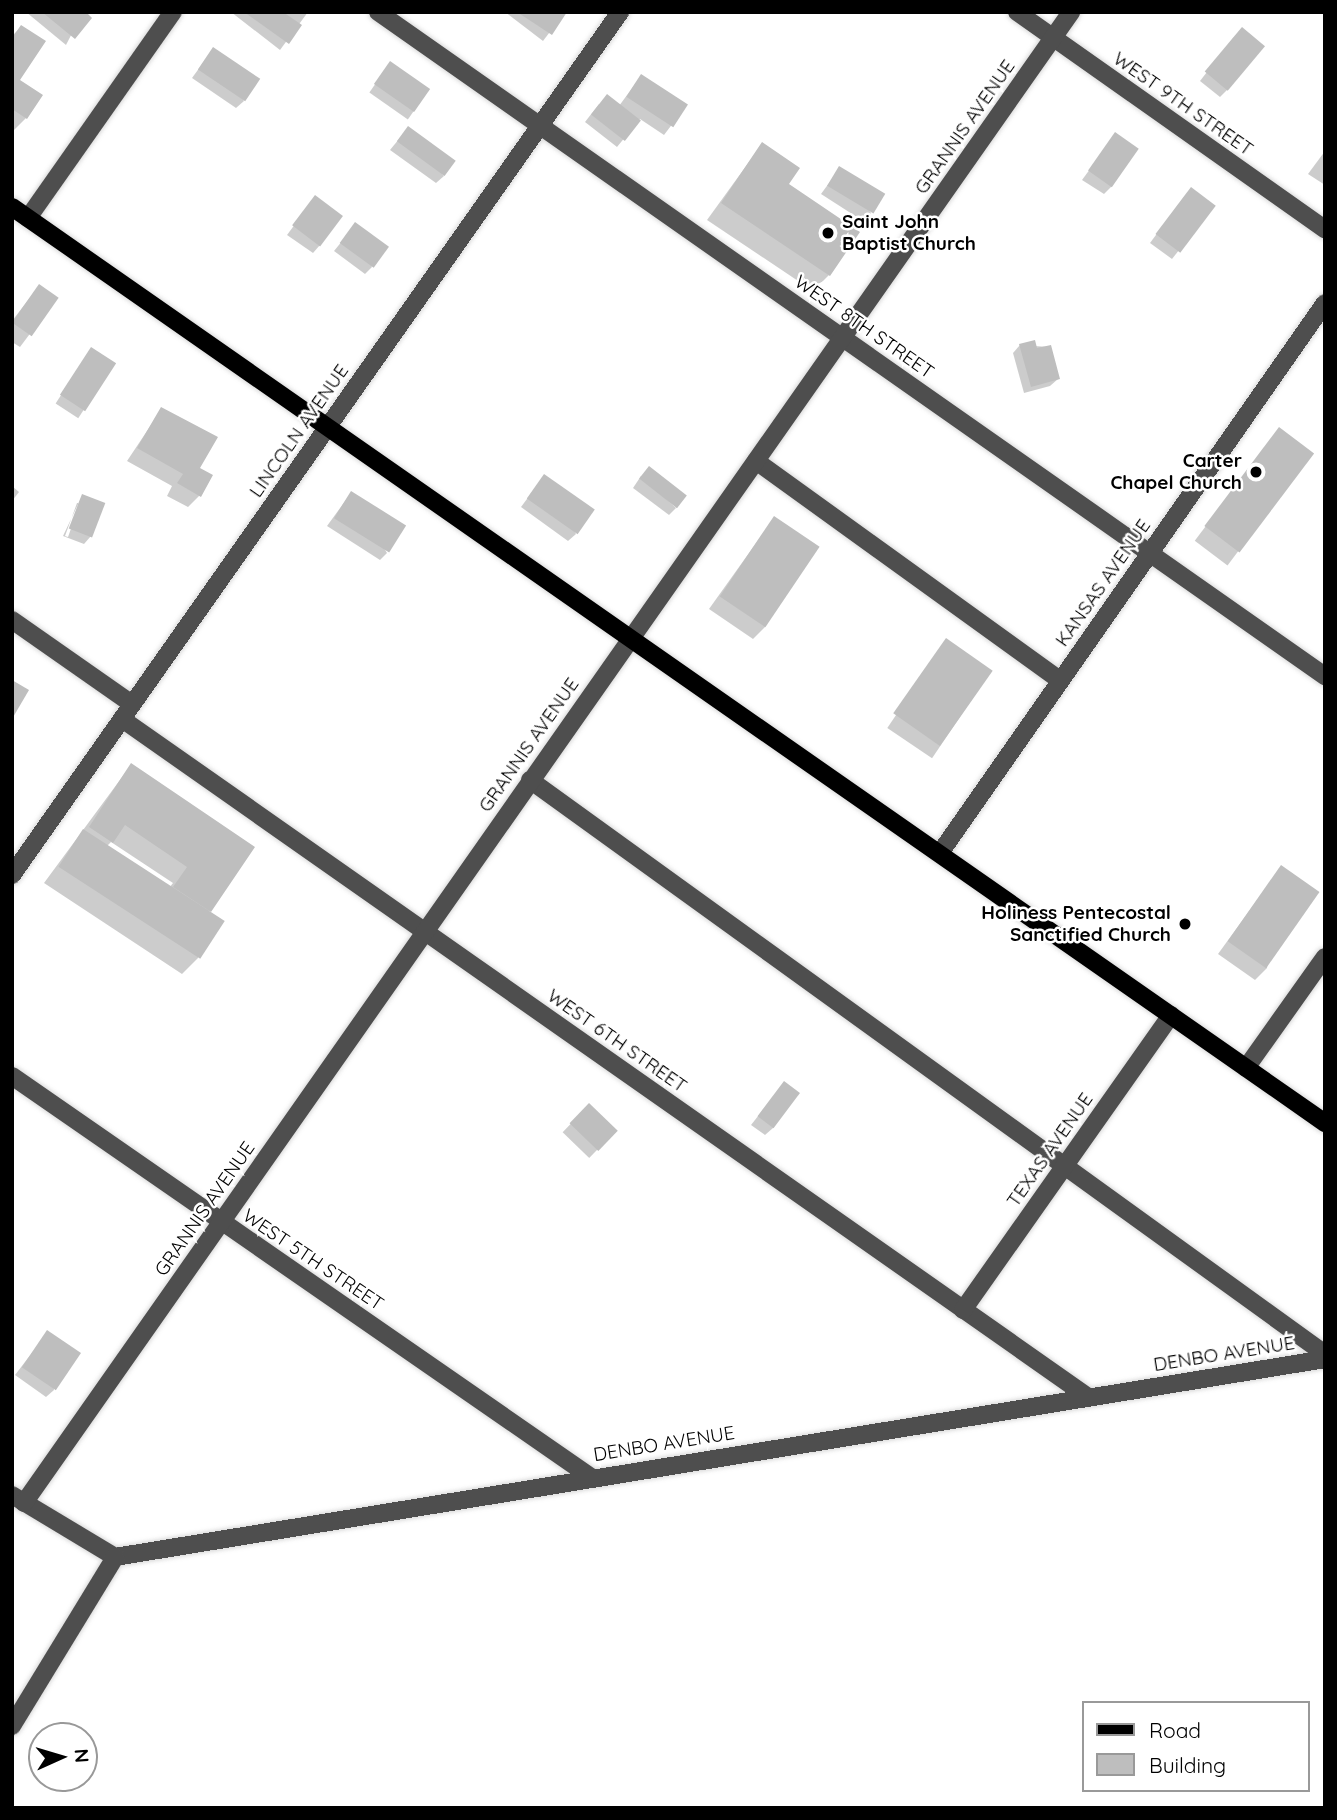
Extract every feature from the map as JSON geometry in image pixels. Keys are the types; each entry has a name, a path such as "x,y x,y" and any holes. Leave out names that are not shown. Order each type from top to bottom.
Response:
{"main road":[{"path":"12,207 632,635 1325,1123"}],"street":[{"path":"28,218 173,12"},
{"name":"WEST 8TH STREET","path":"378,12 1325,676"},
{"name":"LINCOLN AVENUE","path":"12,875 620,12"},
{"name":"WEST 9TH STREET","path":"1017,12 1325,229"},
{"name":"GRANNIS AVENUE","path":"18,1499 221,1223 1071,12"},
{"name":"KANSAS AVENUE","path":"940,853 1325,303"},
{"path":"756,461 1060,680"},
{"name":"WEST 6TH STREET","path":"12,620 127,711 425,931 1087,1397"},
{"path":"530,780 1325,1354"},
{"path":"1246,1068 1325,957"},
{"name":"TEXAS AVENUE","path":"963,1310 1171,1015"},
{"name":"WEST 5TH STREET","path":"12,1076 591,1477"},
{"name":"DENBO AVENUE","path":"115,1557 1325,1359"},
{"path":"12,1726 115,1557 18,1499"}],"building":[{"path":"42,12 86,12 92,18 75,39"},
{"path":"244,12 283,12 302,25 289,44"},
{"path":"517,12 567,12 552,35"},
{"path":"21,25 46,41 20,80 43,95 27,119 12,109 12,38"},
{"path":"1242,27 1265,46 1228,91 1205,71"},
{"path":"213,47 260,79 245,101 198,69"},
{"path":"390,61 430,89 414,112 374,84"},
{"path":"641,74 688,104 673,127 626,97"},
{"path":"607,94 641,120 625,141 591,114"},
{"path":"408,126 456,161 445,176 397,141"},
{"path":"1115,132 1139,149 1112,187 1088,171"},
{"path":"762,142 800,168 789,184 860,232 830,276 721,203"},
{"path":"839,166 885,194 873,214 827,186"},
{"path":"1191,187 1216,206 1180,253 1155,234"},
{"path":"315,195 343,216 320,246 292,225"},
{"path":"355,222 389,247 374,268 340,243"},
{"path":"39,284 59,298 32,336 12,323"},
{"path":"1035,340 1037,348 1051,345 1060,379 1031,387 1019,344"},
{"path":"91,347 116,363 85,411 60,395"},
{"path":"161,407 218,437 200,468 213,475 201,497 177,483 183,474 137,448"},
{"path":"1279,427 1314,453 1240,553 1204,526"},
{"path":"649,466 687,496 677,508 639,479"},
{"path":"544,474 595,510 578,534 527,499"},
{"path":"351,491 406,525 389,553 334,518"},
{"path":"82,494 105,503 92,538 69,529"},
{"path":"774,516 820,547 765,627 720,596"},
{"path":"946,638 993,671 940,746 893,713"},
{"path":"12,680 29,690 12,719"},
{"path":"131,763 255,847 211,912 173,887 187,867 125,825 113,843 89,827"},
{"path":"83,829 225,921 200,959 58,867"},
{"path":"1281,865 1320,892 1266,968 1228,941"},
{"path":"784,1081 800,1093 773,1128 758,1116"},
{"path":"589,1103 618,1131 598,1151 570,1123"},
{"path":"47,1330 81,1353 56,1390 22,1367"}],"place":[{"name":"Saint John Baptist Church","path":"828,233"},
{"name":"Carter Chapel Church","path":"1256,472"},
{"name":"Holiness Pentecostal Sanctified Church","path":"1185,924"}]}
